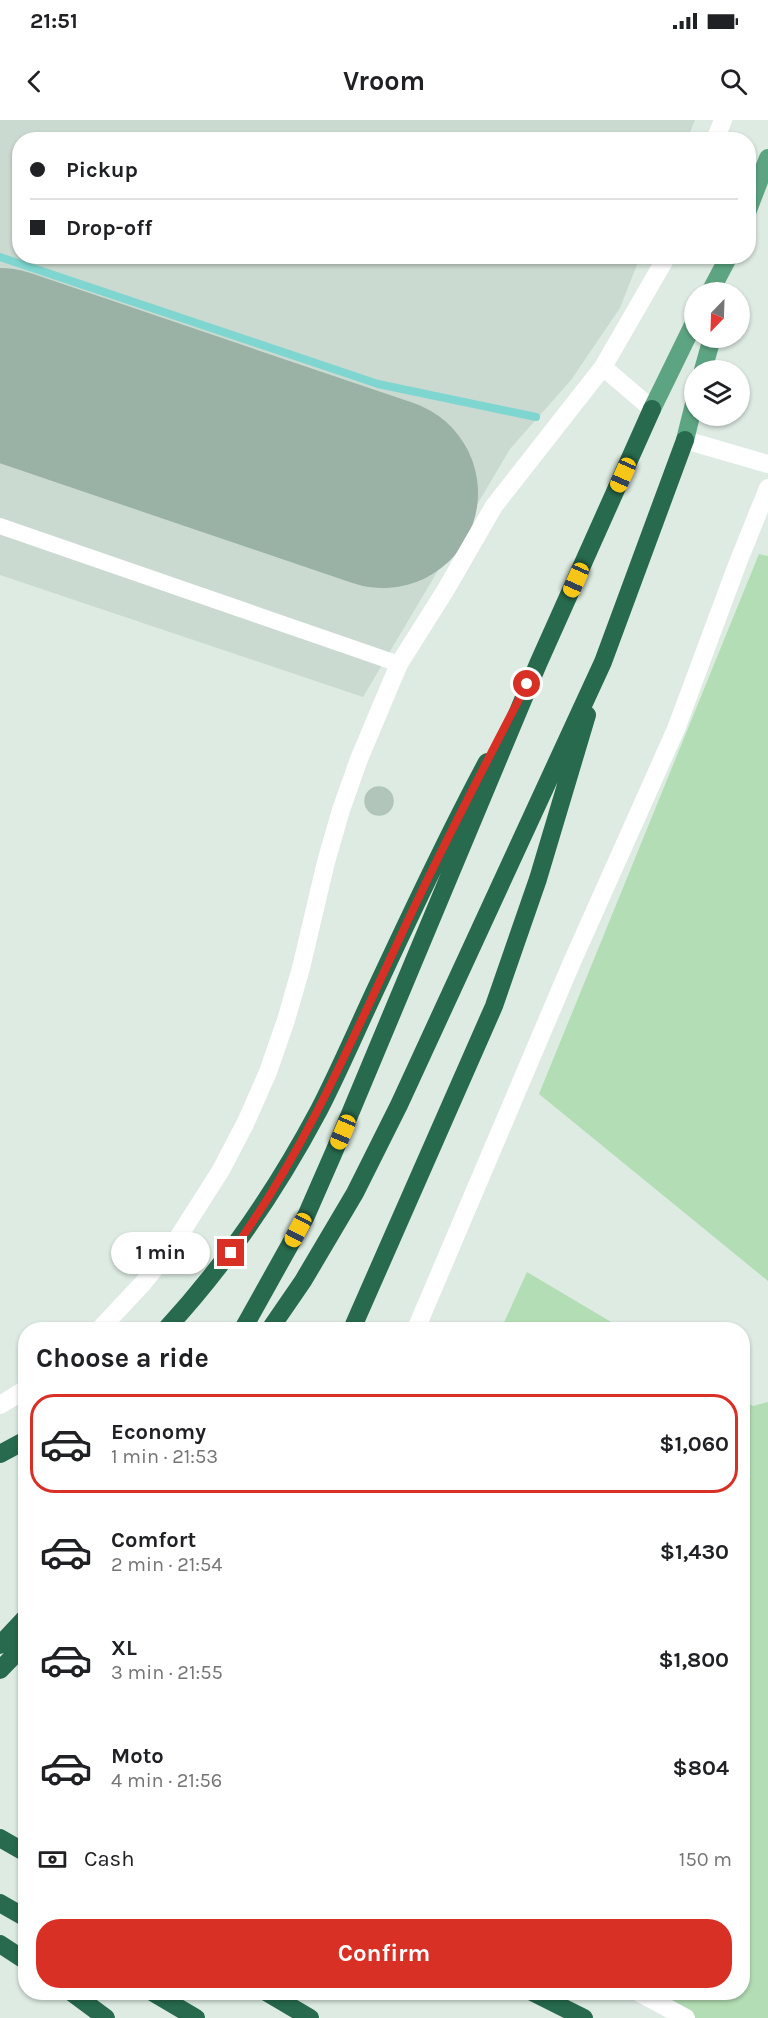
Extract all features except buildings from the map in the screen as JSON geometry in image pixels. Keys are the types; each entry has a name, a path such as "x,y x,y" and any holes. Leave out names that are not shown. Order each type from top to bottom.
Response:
{"highway":[{"path":"247,1322 306,1216 538,664 652,409"},
{"path":"355,1322 494,1006 538,879 603,662 685,440"},
{"path":"275,1322 303,1281 355,1192 399,1105 603,662"},
{"path":"172,1322 243,1236 266,1202 319,1110 445,841 538,664"},
{"path":"0,1454 18,1444"},
{"path":"0,1645 18,1626"},
{"path":"0,1670 18,1651"},
{"path":"0,1838 18,1848"},
{"path":"0,1903 18,1913"},
{"path":"0,1944 18,1956"},
{"path":"82,2000 106,2018"},
{"path":"166,2000 196,2018"},
{"path":"280,2000 310,2018"},
{"path":"548,2000 584,2018"}],"main road":[{"path":"756,189 768,158"},
{"path":"716,282 726,264"},
{"path":"725,282 729,264"},
{"path":"652,409 684,343"},
{"path":"685,440 688,426"}],"street":[{"path":"107,1322 144,1282 172,1246 221,1170 246,1122 268,1072 286,1020 341,810 359,759 399,664 445,591 494,506 603,367 662,264"},
{"path":"603,367 652,409"},
{"path":"685,440 768,464"},
{"path":"419,1322 572,962 675,729 768,488"},
{"path":"0,1405 18,1394"},
{"path":"653,2000 686,2018"}],"lane":[{"path":"0,526 399,664"}],"shaded area":[{"path":"0,120 695,120 690,132 12,132 12,264 637,264 620,308 571,380 510,449 363,697 0,575"}],"green space":[{"path":"759,554 768,556 768,1281 539,1094"},
{"path":"527,1272 611,1322 504,1322"},
{"path":"768,1402 768,2018 688,2018 655,2000 750,2000 750,1404 753,1406"}],"waterway":[{"path":"0,257 12,261"},
{"path":"21,264 378,384 536,417"}],"runway":[{"path":"0,363 383,493"}],"route":[{"path":"231,1253 266,1202 319,1110 445,841 527,684"}]}
